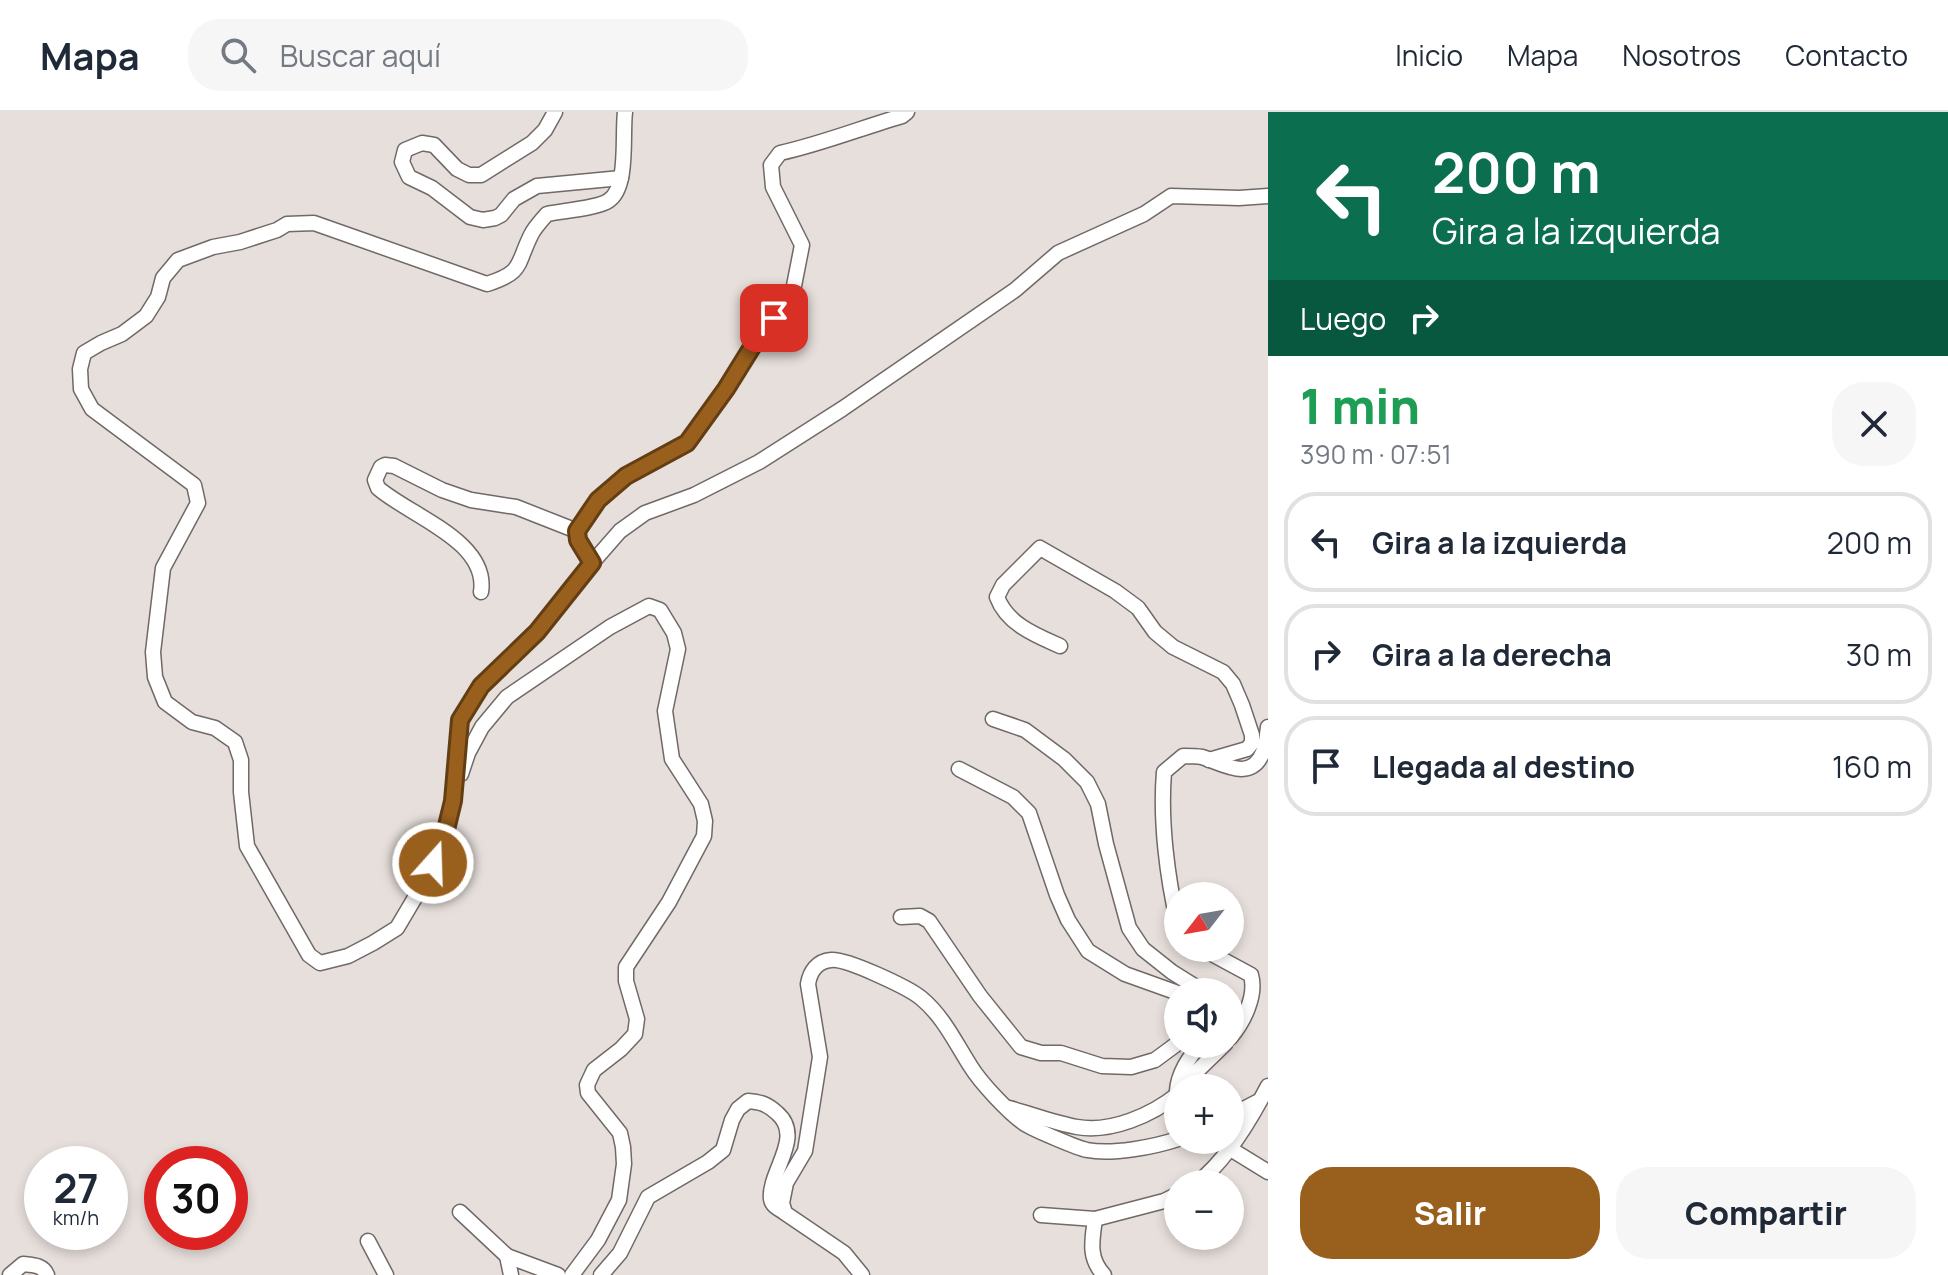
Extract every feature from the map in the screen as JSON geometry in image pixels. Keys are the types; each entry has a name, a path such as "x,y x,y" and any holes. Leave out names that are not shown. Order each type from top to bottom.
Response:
{"street":[{"path":"555,112 545,130 532,143 486,173 463,173 434,145 422,143 405,150 403,168 409,177 432,188 470,217 483,220 501,215 521,194 537,186 621,178"},
{"path":"572,1275 598,1240 619,1200 624,1164 620,1133 588,1093 587,1085 594,1070 635,1034 637,1019 626,981 626,967 669,902 704,836 701,804 672,759 665,711 678,649 674,633 660,610 649,606 610,627 507,697 482,727 468,753 443,842 397,928 348,956 320,963 309,955 247,846 241,760 235,742 215,728 192,722 165,702 155,677 153,652 163,568 198,503 194,485 92,409 81,389 80,369 84,353 122,334 146,316 158,297 163,278 178,260 277,230 287,224 314,223 487,284 508,277 522,259 532,233 547,214 607,202 618,191 625,112"},
{"path":"592,563 578,540 577,531 598,500 626,476 687,443 757,339 792,296 802,245 773,187 771,165 780,153 807,148 907,112"},
{"path":"453,801 460,720 481,686 537,632 620,531 645,513 694,495 771,455 1015,290 1058,253 1144,214 1171,196 1268,196"},
{"path":"481,592 481,572 475,559 449,535 378,488 375,480 381,467 394,466 442,490 471,500 516,507 577,531"},
{"path":"1060,646 1013,621 1001,608 997,597 1003,585 1040,548 1115,591 1138,608 1155,632 1173,647 1223,672 1233,684 1252,735 1252,743 1247,749 1209,760"},
{"path":"993,719 1025,730 1064,759 1087,782 1098,804 1129,928 1143,949 1182,978"},
{"path":"1171,882 1162,796 1164,772 1183,756 1200,756 1228,768 1246,769 1263,754 1268,727"},
{"path":"959,769 1013,797 1029,813 1057,895 1068,920 1088,951 1125,974 1164,988"},
{"path":"901,917 920,916 929,921 980,996 1021,1047 1041,1053 1061,1053 1102,1066 1131,1067 1155,1060 1164,1053"},
{"path":"785,1213 782,1203 786,1183 805,1151 820,1057 808,984 810,973 820,963 833,959 861,968 919,996 942,1018 973,1071 1026,1124 1087,1150 1122,1151 1164,1144"},
{"path":"1227,962 1251,975 1253,982 1244,1016"},
{"path":"1194,1074 1211,1058"},
{"path":"1244,1126 1268,1086"},
{"path":"1244,1109 1261,1100"},
{"path":"601,1275 620,1253 648,1197 723,1150 732,1120 738,1109 748,1101 763,1102 781,1116 787,1132 785,1154 771,1199 775,1206 844,1253 862,1275"},
{"path":"1005,1106 1078,1128 1105,1127 1141,1116 1164,1102"},
{"path":"1212,1170 1224,1154"},
{"path":"1239,1154 1268,1172"},
{"path":"1041,1215 1095,1219 1164,1201"},
{"path":"460,1212 507,1256 558,1275"},
{"path":"1095,1219 1092,1258 1104,1275"},
{"path":"368,1241 386,1275"},
{"path":"507,1256 511,1275"},
{"path":"10,1275 23,1264 39,1266 47,1275"}],"route":[{"path":"433,863 443,842 453,801 460,720 481,686 537,632 592,563 578,540 577,531 583,520 598,500 626,476 687,443 774,318"}]}
